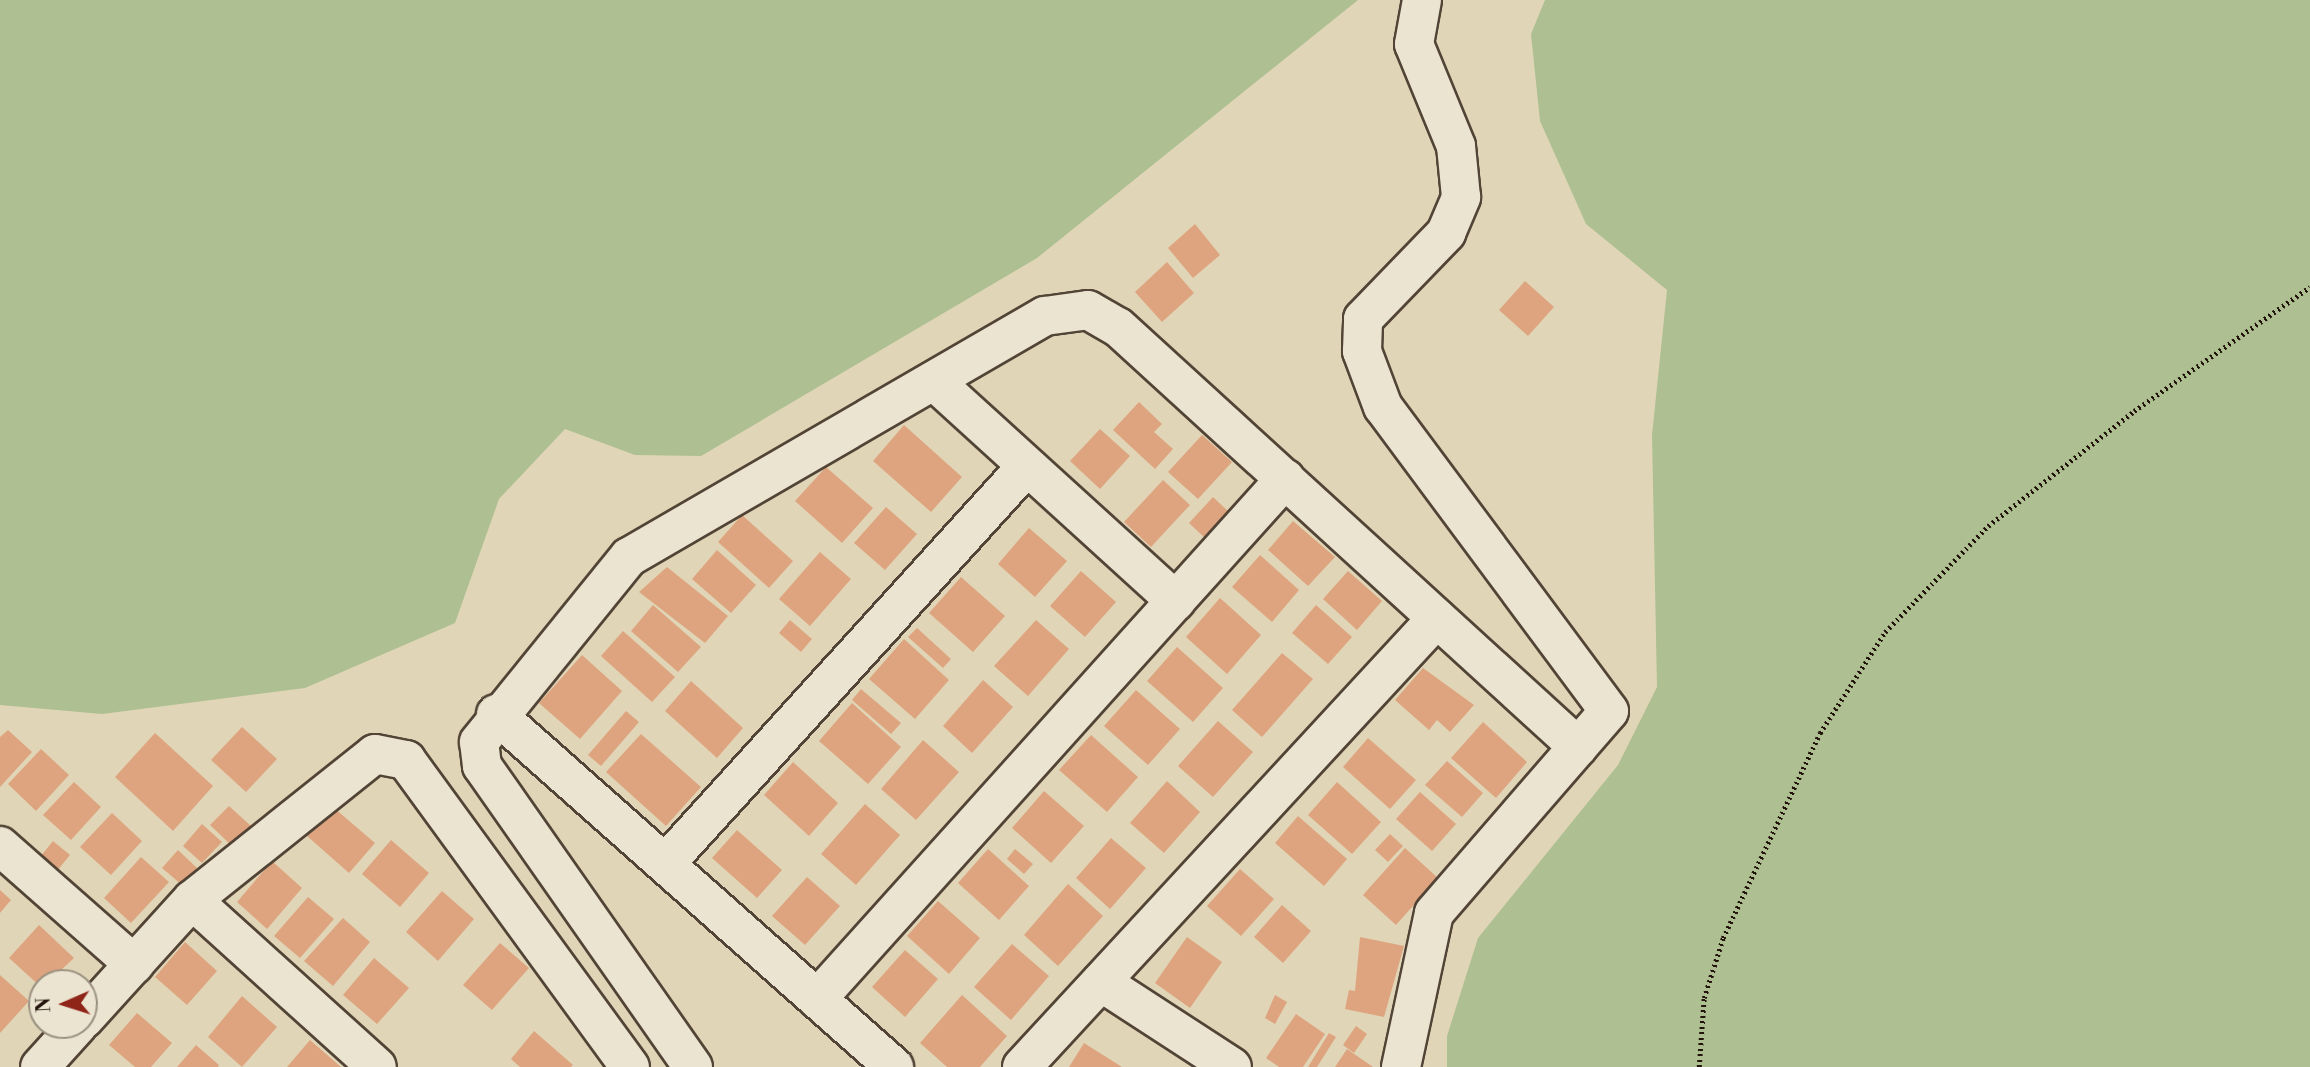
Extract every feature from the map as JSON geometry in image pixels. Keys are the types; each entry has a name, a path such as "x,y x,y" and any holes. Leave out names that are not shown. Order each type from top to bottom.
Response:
{"street":[{"path":"1401,1067 1434,914 1609,711 1383,407 1362,351 1363,319 1446,233 1461,197 1456,146 1414,44 1422,0"},
{"path":"693,1067 482,766 479,742 496,714 629,557 1045,316 1088,310 1118,327 1578,747"},
{"path":"934,381 1176,601"},
{"path":"664,864 1027,466"},
{"path":"817,999 1285,479"},
{"path":"1022,1067 1437,618"},
{"path":"496,714 894,1067"},
{"path":"98,1004 192,900 375,754 406,760 630,1067"},
{"path":"0,846 134,964"},
{"path":"192,900 377,1067"},
{"path":"1101,982 1232,1067"},
{"path":"52,1063 68,1039"}],"path":[{"path":"1699,1067 1704,998 1733,914 1820,733 1885,632 1988,526 2134,411 2310,287"}],"green space":[{"path":"0,0 1358,0 1037,258 701,456 635,455 565,429 499,499 455,623 305,688 102,714 0,705"},
{"path":"1545,0 2310,0 2310,1067 1447,1067 1447,1036 1478,938 1618,765 1657,687 1652,435 1667,290 1586,224 1540,121 1531,34"}],"building":[{"path":"1195,224 1220,255 1193,278 1168,248"},
{"path":"1167,262 1194,293 1162,322 1135,292"},
{"path":"1525,281 1554,307 1528,336 1499,310"},
{"path":"1139,402 1162,424 1154,432 1173,449 1155,469 1113,430"},
{"path":"904,425 962,477 931,512 873,461"},
{"path":"1100,429 1130,456 1100,489 1070,461"},
{"path":"1202,435 1232,462 1198,499 1168,472"},
{"path":"826,467 873,508 842,543 795,501"},
{"path":"1163,480 1190,505 1151,547 1124,522"},
{"path":"1213,497 1230,513 1206,539 1189,523"},
{"path":"886,507 917,534 885,570 854,543"},
{"path":"742,515 793,561 769,588 718,542"},
{"path":"1293,521 1335,557 1308,586 1268,550"},
{"path":"1029,528 1067,561 1035,597 998,564"},
{"path":"717,550 756,585 731,613 692,579"},
{"path":"820,552 851,579 810,626 779,599"},
{"path":"1260,555 1299,590 1272,622 1232,587"},
{"path":"667,567 728,616 705,643 639,592"},
{"path":"1081,571 1116,602 1085,637 1050,606"},
{"path":"1348,571 1382,601 1357,630 1323,599"},
{"path":"961,577 1005,616 973,652 929,613"},
{"path":"1220,598 1261,635 1227,674 1186,637"},
{"path":"653,605 701,647 678,672 631,631"},
{"path":"1316,605 1352,637 1328,664 1292,633"},
{"path":"790,620 812,639 801,652 779,633"},
{"path":"1036,620 1069,649 1028,696 994,666"},
{"path":"917,628 951,659 943,668 908,637"},
{"path":"623,631 675,677 652,702 601,656"},
{"path":"904,639 949,680 915,719 869,679"},
{"path":"1177,647 1223,688 1193,722 1147,681"},
{"path":"1282,653 1313,679 1262,737 1232,710"},
{"path":"582,655 622,691 580,739 539,703"},
{"path":"1423,668 1474,705 1450,732 1437,720 1429,730 1395,700"},
{"path":"983,680 1013,707 972,753 943,726"},
{"path":"691,681 743,728 717,758 665,711"},
{"path":"861,689 901,723 891,734 852,700"},
{"path":"1136,690 1180,729 1148,765 1104,726"},
{"path":"852,703 901,747 868,784 819,741"},
{"path":"626,711 639,722 601,766 588,755"},
{"path":"1218,721 1253,752 1213,797 1178,766"},
{"path":"1483,722 1527,762 1496,798 1451,758"},
{"path":"242,727 277,759 246,792 211,760"},
{"path":"8,730 32,752 0,787 0,737"},
{"path":"155,733 213,786 173,831 115,777"},
{"path":"641,734 701,787 666,826 606,772"},
{"path":"1091,735 1138,777 1107,812 1059,770"},
{"path":"1368,738 1416,780 1390,809 1343,767"},
{"path":"923,740 959,772 916,820 881,789"},
{"path":"41,749 69,775 36,811 8,784"},
{"path":"1447,761 1483,793 1462,817 1425,785"},
{"path":"793,762 838,803 809,836 764,795"},
{"path":"1167,781 1200,812 1164,853 1130,823"},
{"path":"74,782 101,807 71,840 43,815"},
{"path":"1337,782 1381,822 1352,854 1308,815"},
{"path":"1044,791 1084,826 1051,863 1012,828"},
{"path":"1420,792 1456,824 1432,851 1396,819"},
{"path":"865,804 900,835 856,885 821,854"},
{"path":"229,806 251,826 232,846 210,825"},
{"path":"333,807 375,843 349,873 307,836"},
{"path":"112,813 142,841 111,875 80,847"},
{"path":"1298,816 1347,859 1324,886 1275,843"},
{"path":"202,824 222,842 202,863 183,846"},
{"path":"737,830 782,870 757,898 712,858"},
{"path":"1390,834 1403,846 1388,862 1375,850"},
{"path":"1111,838 1146,868 1110,909 1076,878"},
{"path":"391,840 429,873 400,907 362,874"},
{"path":"53,841 70,855 57,871 40,857"},
{"path":"1405,848 1438,878 1396,925 1363,895"},
{"path":"988,849 1029,886 999,920 958,883"},
{"path":"1015,849 1033,864 1024,874 1007,859"},
{"path":"178,850 197,868 182,885 162,868"},
{"path":"141,857 169,882 131,923 104,898"},
{"path":"272,861 302,888 267,929 237,902"},
{"path":"1240,869 1274,899 1241,936 1207,906"},
{"path":"807,877 840,906 805,945 772,916"},
{"path":"1068,884 1103,916 1058,966 1024,935"},
{"path":"0,890 11,900 0,913"},
{"path":"442,891 474,919 438,961 406,932"},
{"path":"308,897 334,919 300,958 274,936"},
{"path":"938,901 980,938 949,974 907,936"},
{"path":"1282,905 1311,931 1283,963 1254,937"},
{"path":"343,918 370,942 333,986 304,961"},
{"path":"39,925 74,958 62,969 28,969 28,975 9,958"},
{"path":"1187,937 1222,962 1190,1008 1155,983"},
{"path":"1360,937 1404,946 1384,1017 1345,1009 1349,990 1355,991"},
{"path":"185,942 217,971 187,1005 155,977"},
{"path":"500,943 529,968 492,1010 463,985"},
{"path":"1012,944 1049,976 1011,1020 974,987"},
{"path":"905,950 938,979 905,1017 872,987"},
{"path":"374,958 409,988 377,1024 343,995"},
{"path":"0,975 28,1002 0,1033"},
{"path":"962,995 1007,1036 980,1067 947,1067 920,1043"},
{"path":"1275,995 1287,1002 1275,1024 1265,1018"},
{"path":"242,996 277,1027 242,1067 208,1037"},
{"path":"137,1013 172,1043 151,1067 135,1067 109,1045"},
{"path":"1296,1014 1325,1034 1303,1067 1279,1067 1266,1058"},
{"path":"1356,1026 1367,1034 1354,1053 1343,1045"},
{"path":"534,1031 573,1065 520,1067 511,1059"},
{"path":"1329,1033 1336,1037 1317,1067 1308,1067"},
{"path":"310,1040 341,1067 287,1067"},
{"path":"1084,1043 1122,1067 1069,1067"},
{"path":"196,1045 219,1065 218,1067 177,1067"},
{"path":"1347,1049 1373,1067 1335,1067"}]}
